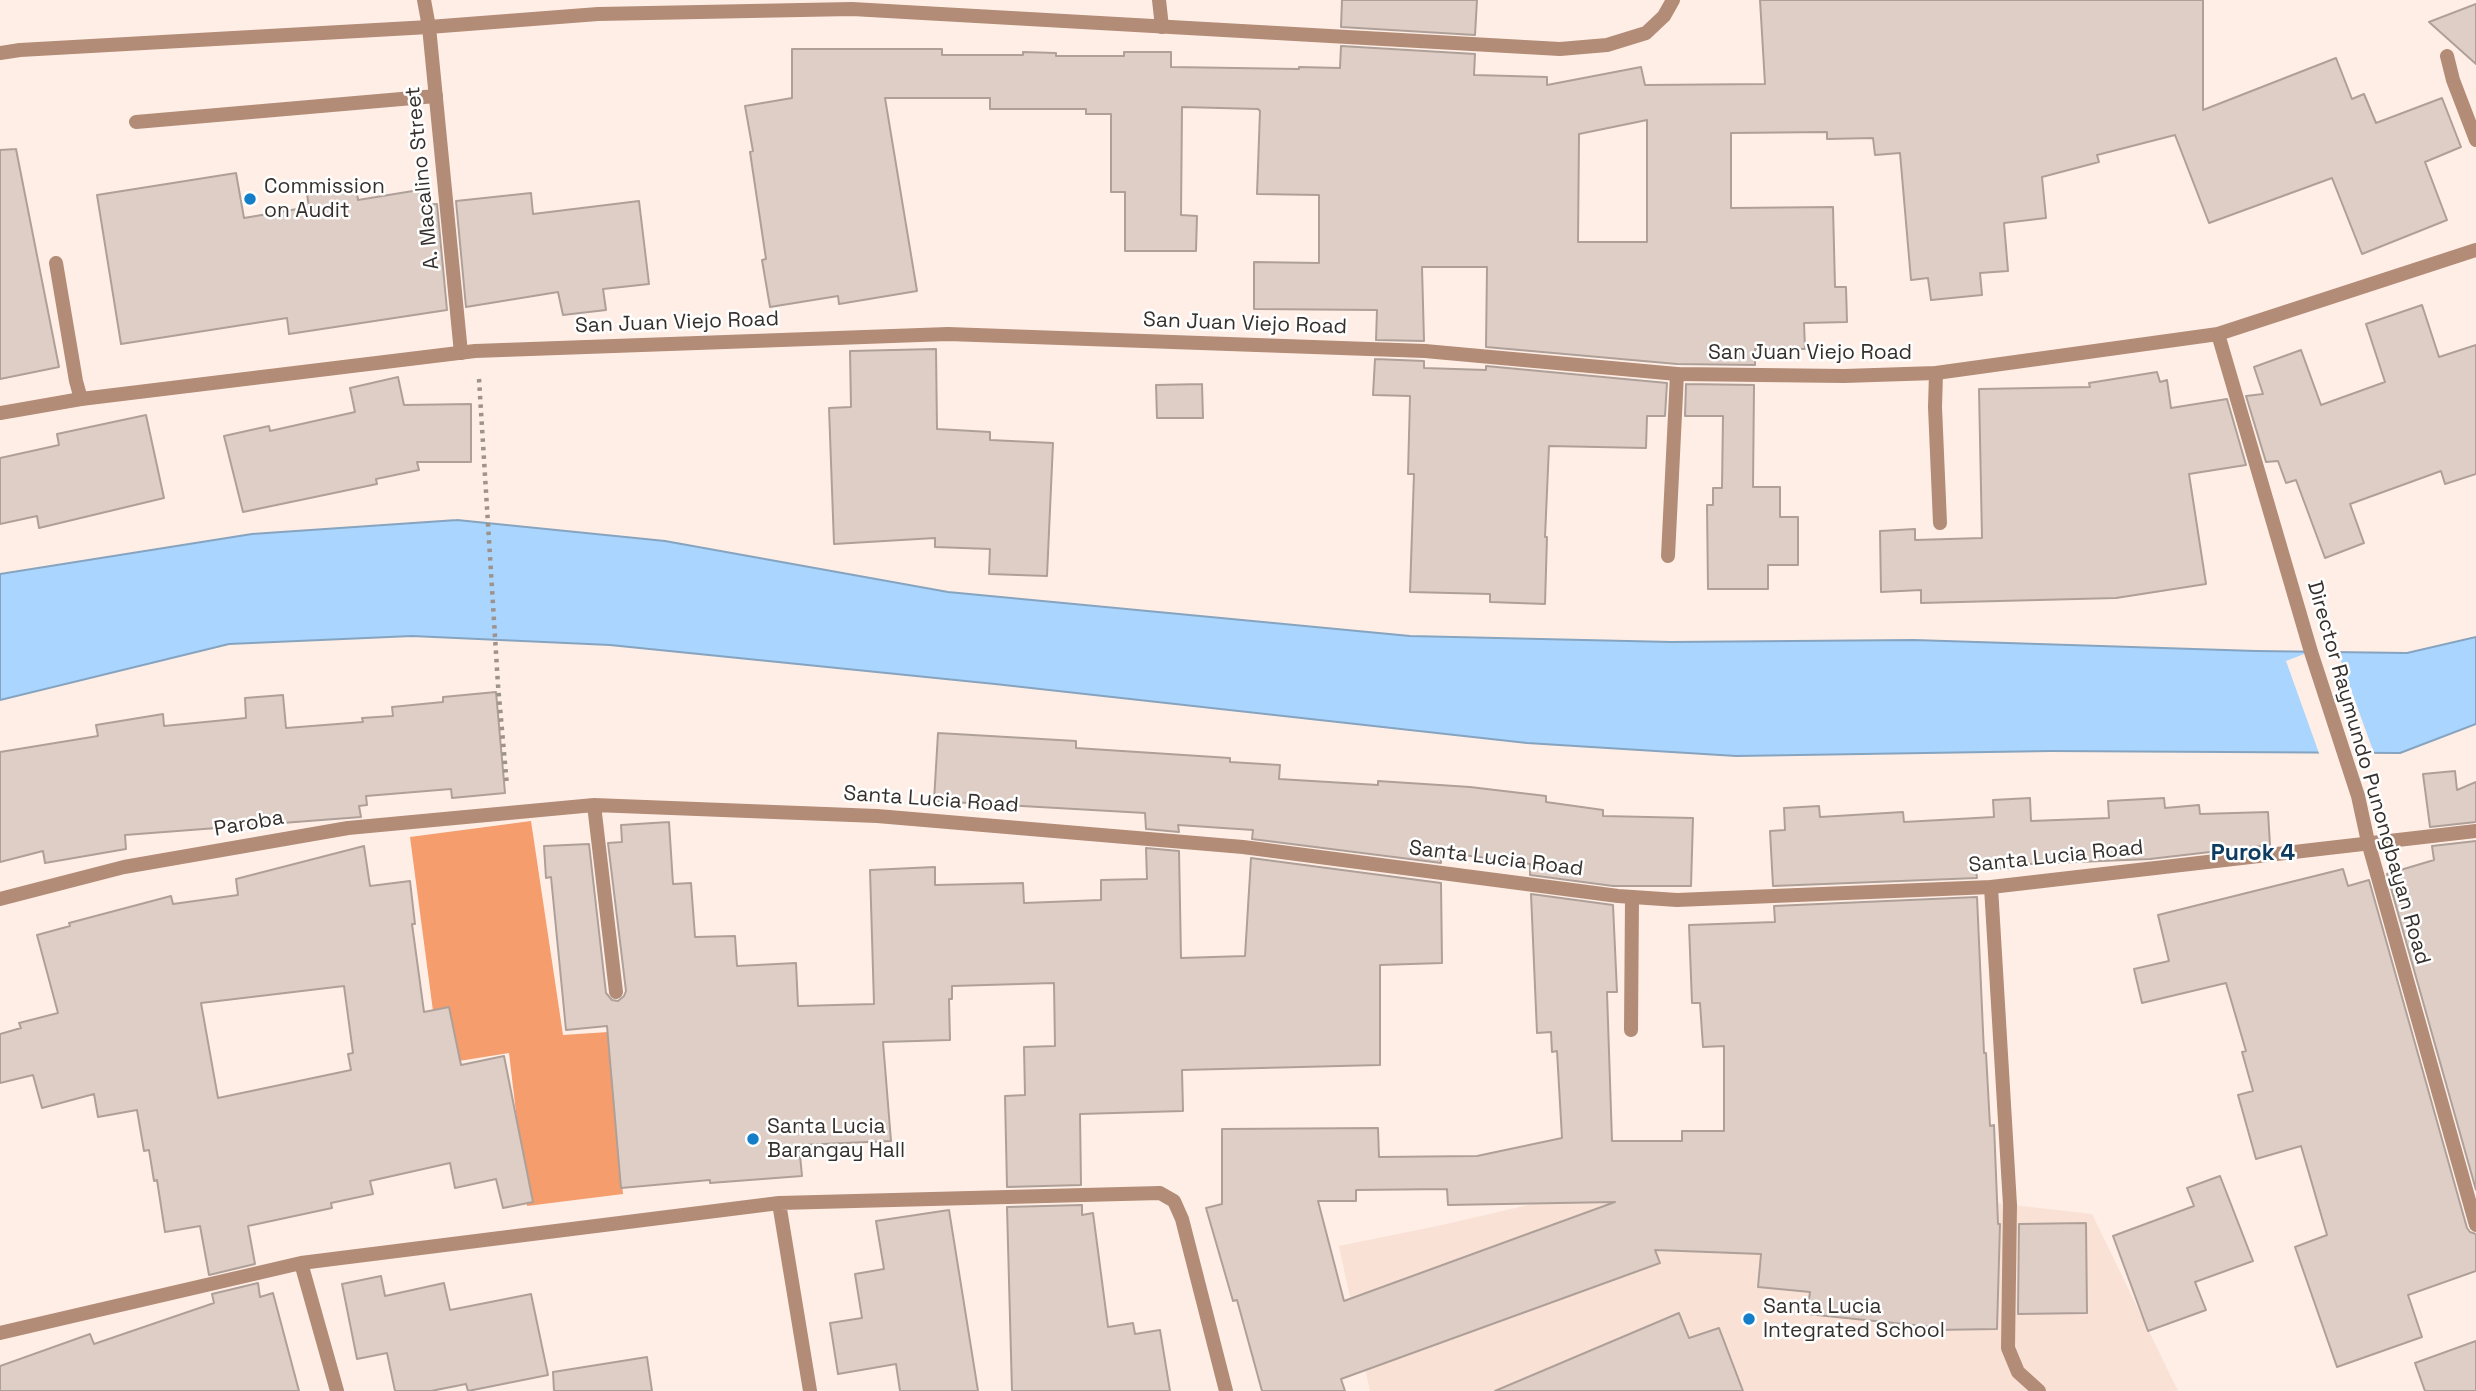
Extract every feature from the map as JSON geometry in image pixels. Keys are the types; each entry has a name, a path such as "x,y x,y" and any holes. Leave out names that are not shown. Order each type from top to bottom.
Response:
{"street":[{"name":"A. Macalino Street","path":"424,0 468,352"},
{"path":"1159,0 1162,27"},
{"path":"0,53 429,27 598,13 852,9 1560,49 1607,45 1646,33 1664,16 1673,0"},
{"path":"2447,56 2453,80 2476,140"},
{"path":"136,122 436,96"},
{"name":"San Juan Viejo Road","path":"0,413 81,399 468,352 948,334 1425,351 1677,374 1844,376 1936,373 2218,334 2476,250"},
{"path":"56,262 81,399"},
{"name":"Director Raymundo Punongbayan Road","path":"2218,334 2311,652 2358,796 2368,842 2476,1225"},
{"path":"1936,373 1934,407 1940,523"},
{"path":"1668,556 1677,374"},
{"path":"594,805 616,992"},
{"name":"Santa Lucia Road","path":"510,813 594,805 877,816 1216,845 1632,898 1677,900 1991,887 2476,831"},
{"name":"Paroba","path":"0,900 124,867 348,828 510,813"},
{"path":"1991,887 2010,1205 2008,1348 2018,1372 2039,1391"},
{"path":"1631,1030 1632,898"},
{"path":"0,1333 301,1263 779,1203 1160,1193 1174,1201 1182,1219 1226,1391"},
{"path":"779,1203 810,1391"},
{"path":"301,1263 337,1391"}],"path":[{"path":"468,352 487,492 498,685 510,813"}],"shaded area":[{"path":"531,821 563,1035 608,1032 623,1194 527,1206 509,1053 440,1064 410,837"},
{"name":"Santa Lucia Integrated School","path":"1666,1173 1741,1174 2092,1214 2178,1391 1370,1391 1339,1246"}],"water":[{"path":"457,520 665,541 948,592 1410,636 1671,642 1914,640 2407,653 2476,637 2476,724 2400,753 2051,751 1736,756 1527,743 995,684 610,645 412,636 229,644 0,700 0,574 252,534"}],"pier":[{"path":"2320,648 2336,648 2375,756 2320,756 2286,661"}],"building":[{"path":"1342,0 1477,0 1475,35 1341,27"},
{"path":"1760,0 2203,0 2203,110 2336,58 2352,99 2364,94 2376,123 2442,98 2461,147 2425,162 2447,220 2362,254 2332,178 2209,223 2175,135 2097,155 2099,162 2042,177 2046,218 2004,223 2008,271 1980,273 1982,295 1931,300 1928,278 1911,280 1900,153 1875,155 1873,138 1827,139 1827,132 1731,133 1731,208 1833,207 1835,287 1846,287 1847,322 1804,323 1805,349 1755,349 1755,365 1677,364 1486,347 1487,267 1422,267 1424,341 1376,340 1377,310 1254,309 1254,262 1319,263 1319,195 1257,194 1258,109 1182,107 1181,215 1197,216 1196,251 1125,251 1125,192 1111,192 1111,114 1086,114 1086,109 990,109 990,98 885,98 917,291 839,304 838,296 770,307 762,260 766,259 750,152 753,151 745,106 792,98 792,49 942,49 942,55 1023,55 1023,52 1056,53 1056,56 1124,56 1124,52 1171,52 1171,67 1299,69 1340,68 1341,46 1475,54 1474,75 1547,77 1547,85 1641,67 1645,85 1765,84","holes":["1647,120 1647,242 1578,242 1579,134"]},
{"path":"2476,4 2476,64 2429,22"},
{"path":"16,149 59,367 0,379 0,150"},
{"path":"236,173 244,218 309,207 307,194 356,186 358,200 419,190 422,205 437,204 447,310 289,334 287,318 121,344 97,195"},
{"path":"531,193 533,214 639,201 649,284 603,289 606,310 563,315 558,292 466,307 456,201"},
{"path":"2422,305 2439,357 2476,345 2476,474 2445,484 2441,471 2350,504 2364,543 2325,558 2296,480 2286,483 2278,461 2266,462 2246,396 2263,394 2254,367 2301,350 2321,405 2385,382 2366,324"},
{"path":"936,349 937,429 990,432 990,440 1053,443 1047,576 989,574 990,549 935,547 935,538 834,544 829,408 851,407 850,351"},
{"path":"1375,359 1424,361 1424,368 1486,370 1486,366 1667,383 1665,416 1647,416 1646,448 1549,446 1545,604 1490,602 1490,594 1410,592 1414,474 1408,474 1410,396 1373,395"},
{"path":"2157,372 2160,382 2167,380 2171,408 2227,399 2246,465 2189,474 2206,584 2116,598 1921,603 1921,590 1881,592 1880,531 1915,529 1915,540 1982,538 1979,389 2090,387 2089,383"},
{"path":"398,377 404,405 471,404 471,462 417,462 419,470 376,479 377,484 243,512 224,436 269,426 270,431 355,412 350,388"},
{"path":"1202,384 1203,418 1157,418 1156,385"},
{"path":"1686,384 1754,385 1753,487 1780,487 1780,517 1798,517 1798,565 1768,565 1768,589 1708,589 1707,505 1713,505 1713,488 1722,488 1723,416 1685,416"},
{"path":"146,415 164,498 39,528 37,516 0,524 0,458 59,445 57,434"},
{"path":"496,692 505,793 452,798 451,789 366,796 367,805 359,806 361,817 125,835 126,849 45,863 43,851 0,862 0,752 98,736 96,725 163,714 164,726 246,718 245,698 283,695 286,728 363,722 362,718 393,716 392,707 443,702 443,697"},
{"path":"938,733 1076,741 1076,748 1230,758 1230,762 1280,765 1279,779 1378,785 1378,781 1470,787 1546,796 1546,802 1603,810 1603,816 1693,818 1691,886 1613,886 1530,875 1530,864 1441,852 1441,863 1252,839 1253,830 1178,825 1179,832 1146,829 1145,813 934,801"},
{"path":"2455,771 2457,790 2476,782 2476,822 2430,827 2423,774"},
{"path":"2030,798 2031,821 2109,818 2108,801 2164,798 2165,808 2199,805 2200,814 2268,812 2270,845 2150,859 2029,864 2029,867 1976,870 1977,878 1773,886 1770,831 1785,830 1784,808 1819,806 1820,817 1903,812 1904,822 1994,817 1993,800"},
{"path":"669,822 673,884 691,883 695,937 735,936 737,966 796,963 798,1006 874,1004 870,870 935,867 935,885 1023,883 1024,903 1101,900 1101,880 1147,879 1146,848 1179,851 1181,958 1245,956 1251,858 1441,883 1442,963 1380,965 1380,1065 1182,1070 1183,1111 1080,1114 1081,1185 1007,1187 1005,1096 1025,1095 1024,1047 1055,1046 1054,983 952,986 952,999 949,999 950,1040 883,1042 891,1141 799,1145 802,1176 621,1188 607,1026 566,1030 551,877 546,878 544,846 589,844 606,993 612,1000 618,1001 626,991 608,843 622,842 621,825"},
{"path":"2476,841 2476,1190 2387,874 2434,860 2432,846"},
{"path":"364,846 370,886 410,881 415,924 412,924 424,1012 449,1007 461,1065 504,1056 533,1202 503,1208 496,1179 455,1188 450,1163 370,1181 373,1194 331,1203 332,1208 248,1226 255,1264 209,1275 200,1226 165,1232 157,1180 154,1181 149,1150 144,1151 137,1110 98,1117 94,1094 42,1108 33,1075 0,1083 0,1034 21,1028 19,1023 58,1013 37,935 70,926 69,923 171,896 173,904 238,895 236,879","holes":["344,986 353,1053 348,1054 351,1070 218,1098 201,1003"]},
{"path":"2343,869 2348,886 2369,880 2467,1228 2476,1234 2476,1271 2408,1295 2422,1337 2337,1367 2295,1247 2327,1235 2301,1146 2256,1159 2238,1095 2253,1091 2242,1052 2246,1051 2226,983 2142,1003 2134,969 2169,961 2158,915"},
{"path":"1531,894 1613,905 1617,992 1607,992 1612,1141 1682,1141 1682,1131 1724,1131 1724,1046 1703,1047 1700,1003 1692,1003 1689,925 1775,922 1774,906 1977,897 1984,1053 1990,1126 1994,1125 2000,1224 1997,1329 1933,1330 1933,1327 1807,1314 1810,1292 1758,1287 1761,1254 1655,1250 1660,1263 1341,1379 1345,1391 1262,1391 1237,1300 1233,1301 1206,1208 1222,1204 1222,1129 1378,1128 1379,1157 1477,1156 1562,1138 1557,1051 1552,1052 1551,1032 1537,1033","holes":["1447,1189 1448,1205 1615,1202 1344,1301 1318,1201 1356,1201 1356,1190"]},
{"path":"2220,1176 2253,1261 2195,1282 2206,1310 2148,1331 2113,1236 2194,1206 2187,1188"},
{"path":"1082,1205 1082,1215 1093,1213 1108,1327 1133,1323 1135,1334 1160,1330 1170,1391 1012,1391 1007,1207"},
{"path":"949,1210 978,1391 900,1391 896,1364 838,1374 830,1323 862,1318 855,1274 884,1269 876,1221"},
{"path":"2086,1223 2087,1313 2018,1314 2019,1224"},
{"path":"381,1276 385,1296 444,1283 450,1310 531,1294 548,1375 468,1391 466,1384 431,1391 395,1391 387,1353 357,1359 342,1284"},
{"path":"258,1283 260,1297 273,1293 299,1391 0,1391 0,1366 90,1334 94,1344 214,1303 212,1294"},
{"path":"1679,1313 1689,1338 1719,1328 1743,1391 1495,1391"},
{"path":"2476,1341 2476,1391 2425,1391 2415,1363"},
{"path":"647,1357 652,1391 554,1391 553,1372"}],"place":[{"name":"Commission on Audit","path":"250,199"},
{"name":"Santa Lucia Barangay Hall","path":"753,1139"},
{"name":"Santa Lucia Integrated School","path":"1749,1319"}],"district":[{"name":"Purok 4","path":"2253,854"}]}
